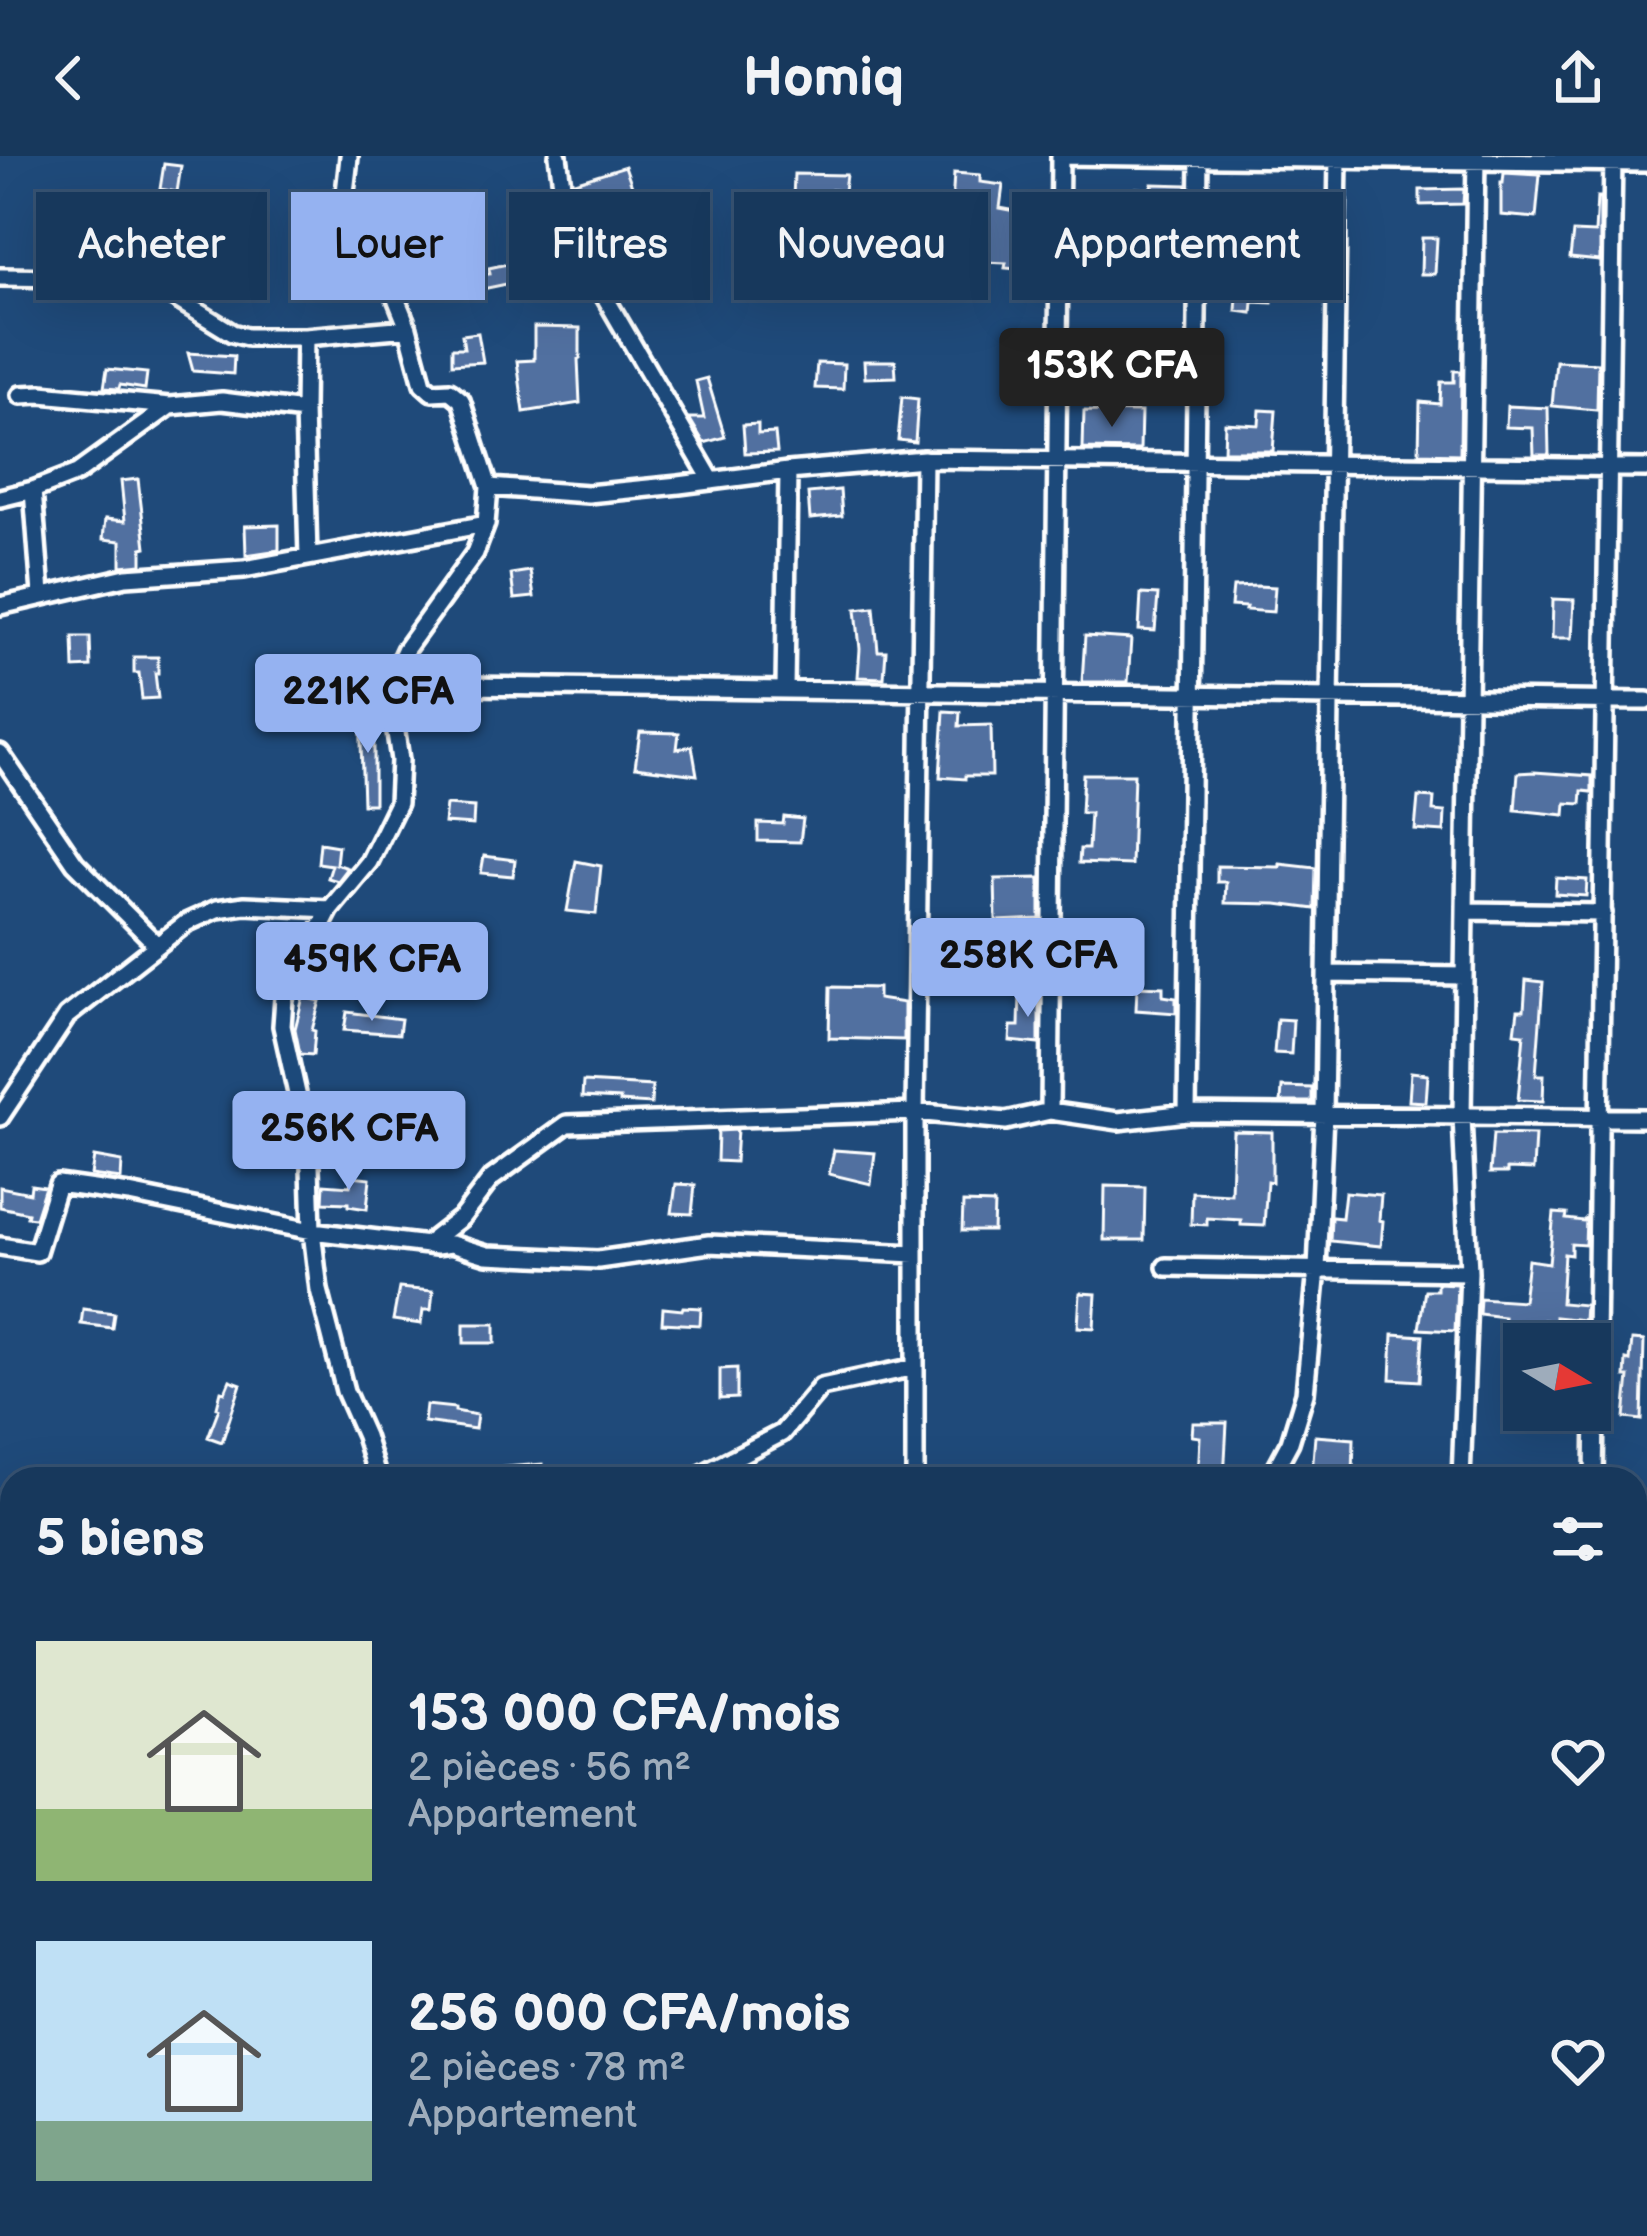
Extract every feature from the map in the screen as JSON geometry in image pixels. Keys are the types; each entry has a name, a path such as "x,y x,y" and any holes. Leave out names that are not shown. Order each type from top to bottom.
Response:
{"street":[{"path":"349,156 344,264 352,275 388,278 423,384 432,392 450,391 460,400 489,487 486,524 476,553 405,650 389,685 400,760 398,803 370,862 330,909 284,998 282,1026 310,1167 311,1231 320,1290 345,1391 374,1467"},
{"path":"558,156 569,236 712,481"},
{"path":"1050,1111 1060,156 1647,163"},
{"path":"1186,1113 1199,157"},
{"path":"1276,1467 1290,1442 1305,1393 1317,1270 1324,1114 1338,158"},
{"path":"1462,1467 1469,1272 1462,1116 1476,159"},
{"path":"1594,1467 1613,159"},
{"path":"0,277 70,278 164,291 232,333 247,337 408,328"},
{"path":"305,337 308,557"},
{"path":"21,395 170,406 222,401 304,411"},
{"path":"0,498 76,473 170,406"},
{"path":"489,487 588,494 924,459 1647,468"},
{"path":"915,1467 924,459"},
{"path":"784,690 788,471"},
{"path":"34,490 41,594"},
{"path":"0,606 126,577 244,569 486,524"},
{"path":"389,685 1647,701"},
{"path":"0,754 76,863 157,945"},
{"path":"0,1117 67,1016 186,923 217,909 245,905 330,909"},
{"path":"1465,911 1603,913"},
{"path":"1326,974 1464,976"},
{"path":"426,1245 463,1217 491,1180 567,1124 915,1112 1006,1121 1050,1111 1118,1121 1186,1113 1647,1118"},
{"path":"0,1246 37,1252 58,1184 311,1231 451,1244 487,1255 598,1260 709,1244 915,1254"},
{"path":"1166,1268 1469,1272"},
{"path":"716,1467 782,1433 821,1388 915,1367"}],"building":[{"path":"164,164 181,166 177,192 160,189"},
{"path":"625,166 634,192 613,192 611,187 576,192 574,182"},
{"path":"954,173 980,175 980,182 1003,185 1000,208 1012,210 1012,269 1005,268 1006,263 988,262 988,192 953,192"},
{"path":"1504,173 1540,175 1536,218 1501,215"},
{"path":"794,174 846,175 844,191 793,192"},
{"path":"1152,184 1187,185 1187,192 1136,192 1136,188 1152,189"},
{"path":"1464,189 1463,204 1420,205 1420,190"},
{"path":"1597,197 1600,261 1570,258 1573,232 1595,233"},
{"path":"1422,238 1437,238 1435,274 1421,274"},
{"path":"507,264 509,284 485,289 489,268"},
{"path":"1237,300 1272,300 1253,302 1252,313 1236,311"},
{"path":"534,327 580,328 580,403 524,412 517,361 534,360"},
{"path":"478,333 483,362 452,364 452,348 464,348 462,335"},
{"path":"188,353 234,356 233,374 193,371"},
{"path":"864,361 895,361 896,377 865,378"},
{"path":"1556,361 1598,363 1597,410 1552,406"},
{"path":"817,363 844,364 843,389 815,388"},
{"path":"107,369 147,373 145,389 104,388"},
{"path":"1454,371 1461,371 1460,454 1419,453 1420,402 1440,404 1441,382 1454,382"},
{"path":"707,378 725,437 704,443 689,418 704,418 696,381"},
{"path":"902,397 918,399 915,442 898,440"},
{"path":"1507,406 1548,408 1549,455 1534,455 1533,428 1506,427"},
{"path":"1260,410 1276,411 1273,451 1224,451 1225,423 1259,425"},
{"path":"1084,411 1141,412 1140,450 1083,449"},
{"path":"758,424 758,434 775,433 777,452 745,453 743,425"},
{"path":"138,479 146,547 142,548 142,564 121,566 121,541 103,539 105,519 125,521 121,481"},
{"path":"840,490 842,516 810,519 808,493"},
{"path":"279,525 279,550 246,555 245,526"},
{"path":"530,571 534,597 514,599 511,574"},
{"path":"1233,587 1275,587 1273,612 1231,606"},
{"path":"1141,594 1158,595 1155,631 1139,630"},
{"path":"1553,599 1574,600 1572,638 1552,638"},
{"path":"874,607 878,651 886,651 884,678 858,677 856,609"},
{"path":"1085,636 1131,639 1128,682 1082,682"},
{"path":"73,637 90,637 91,667 74,668"},
{"path":"134,657 158,657 158,698 142,699"},
{"path":"360,711 374,711 374,804 363,804"},
{"path":"944,711 960,712 959,726 991,725 992,776 940,777"},
{"path":"640,732 679,733 677,749 692,746 697,775 635,767"},
{"path":"1518,773 1592,776 1592,792 1582,791 1581,804 1566,803 1565,815 1515,810"},
{"path":"1083,774 1134,774 1131,865 1079,863 1080,849 1088,849 1090,813 1081,813"},
{"path":"1418,797 1434,798 1433,811 1445,812 1444,832 1415,830"},
{"path":"446,805 474,807 473,825 444,823"},
{"path":"784,817 803,819 800,842 758,841 758,823 783,824"},
{"path":"320,843 338,846 336,864 348,868 338,881 328,878 332,865 318,863"},
{"path":"484,856 515,860 513,876 481,873"},
{"path":"576,861 601,866 596,914 567,911"},
{"path":"1217,866 1316,868 1315,909 1225,903 1226,882 1217,882"},
{"path":"1040,878 1040,919 996,921 995,879"},
{"path":"1556,878 1587,880 1586,896 1555,894"},
{"path":"1526,980 1543,982 1536,1075 1544,1075 1543,1101 1518,1100 1524,1034 1515,1033 1518,1010 1524,1010"},
{"path":"1137,986 1163,987 1163,996 1176,998 1176,1013 1136,1010"},
{"path":"830,987 878,988 878,999 904,1003 904,1040 829,1038"},
{"path":"1020,993 1039,993 1039,1044 1010,1041 1011,1026 1019,1026"},
{"path":"303,997 320,1001 312,1030 313,1055 300,1054 295,1029"},
{"path":"347,1012 401,1019 399,1034 344,1030"},
{"path":"1277,1019 1293,1020 1291,1054 1274,1053"},
{"path":"1411,1072 1428,1074 1426,1102 1409,1101"},
{"path":"583,1082 652,1086 651,1104 582,1097"},
{"path":"1282,1087 1312,1088 1312,1102 1281,1102"},
{"path":"737,1130 735,1162 717,1161 718,1131"},
{"path":"1233,1131 1272,1132 1272,1182 1267,1181 1264,1226 1207,1218 1207,1225 1191,1224 1192,1192 1231,1194"},
{"path":"1493,1134 1535,1135 1533,1170 1490,1173"},
{"path":"834,1150 875,1153 871,1184 829,1174"},
{"path":"94,1157 122,1162 121,1179 91,1175"},
{"path":"352,1176 370,1178 367,1209 323,1202 324,1184 350,1186"},
{"path":"676,1184 695,1185 692,1214 672,1213"},
{"path":"31,1185 45,1187 35,1218 0,1207 0,1187 30,1193"},
{"path":"1105,1186 1145,1187 1144,1240 1104,1240"},
{"path":"1345,1192 1381,1195 1381,1246 1330,1241 1331,1217 1342,1218"},
{"path":"963,1203 994,1204 993,1231 962,1231"},
{"path":"1554,1213 1567,1214 1566,1219 1586,1218 1585,1245 1571,1244 1571,1255 1564,1254 1561,1303 1585,1305 1584,1320 1555,1317 1544,1323 1503,1323 1504,1317 1479,1314 1480,1298 1523,1301 1528,1260 1549,1263"},
{"path":"1437,1283 1457,1284 1455,1331 1419,1329 1425,1290 1437,1290"},
{"path":"399,1288 433,1291 431,1310 423,1310 421,1324 393,1320"},
{"path":"1080,1293 1096,1294 1094,1328 1078,1327"},
{"path":"663,1308 701,1308 700,1325 662,1323"},
{"path":"83,1309 114,1313 112,1328 81,1324"},
{"path":"464,1324 495,1324 495,1343 464,1343"},
{"path":"1393,1334 1423,1336 1420,1381 1391,1379"},
{"path":"1632,1340 1644,1341 1642,1420 1625,1418 1626,1360 1630,1361"},
{"path":"737,1368 737,1398 720,1399 720,1369"},
{"path":"230,1380 241,1384 222,1442 208,1437 221,1391 225,1392"},
{"path":"426,1405 477,1415 475,1429 424,1422"},
{"path":"1193,1423 1227,1423 1225,1467 1199,1467 1200,1437 1192,1436"},
{"path":"1315,1436 1354,1439 1353,1467 1312,1467"}]}
